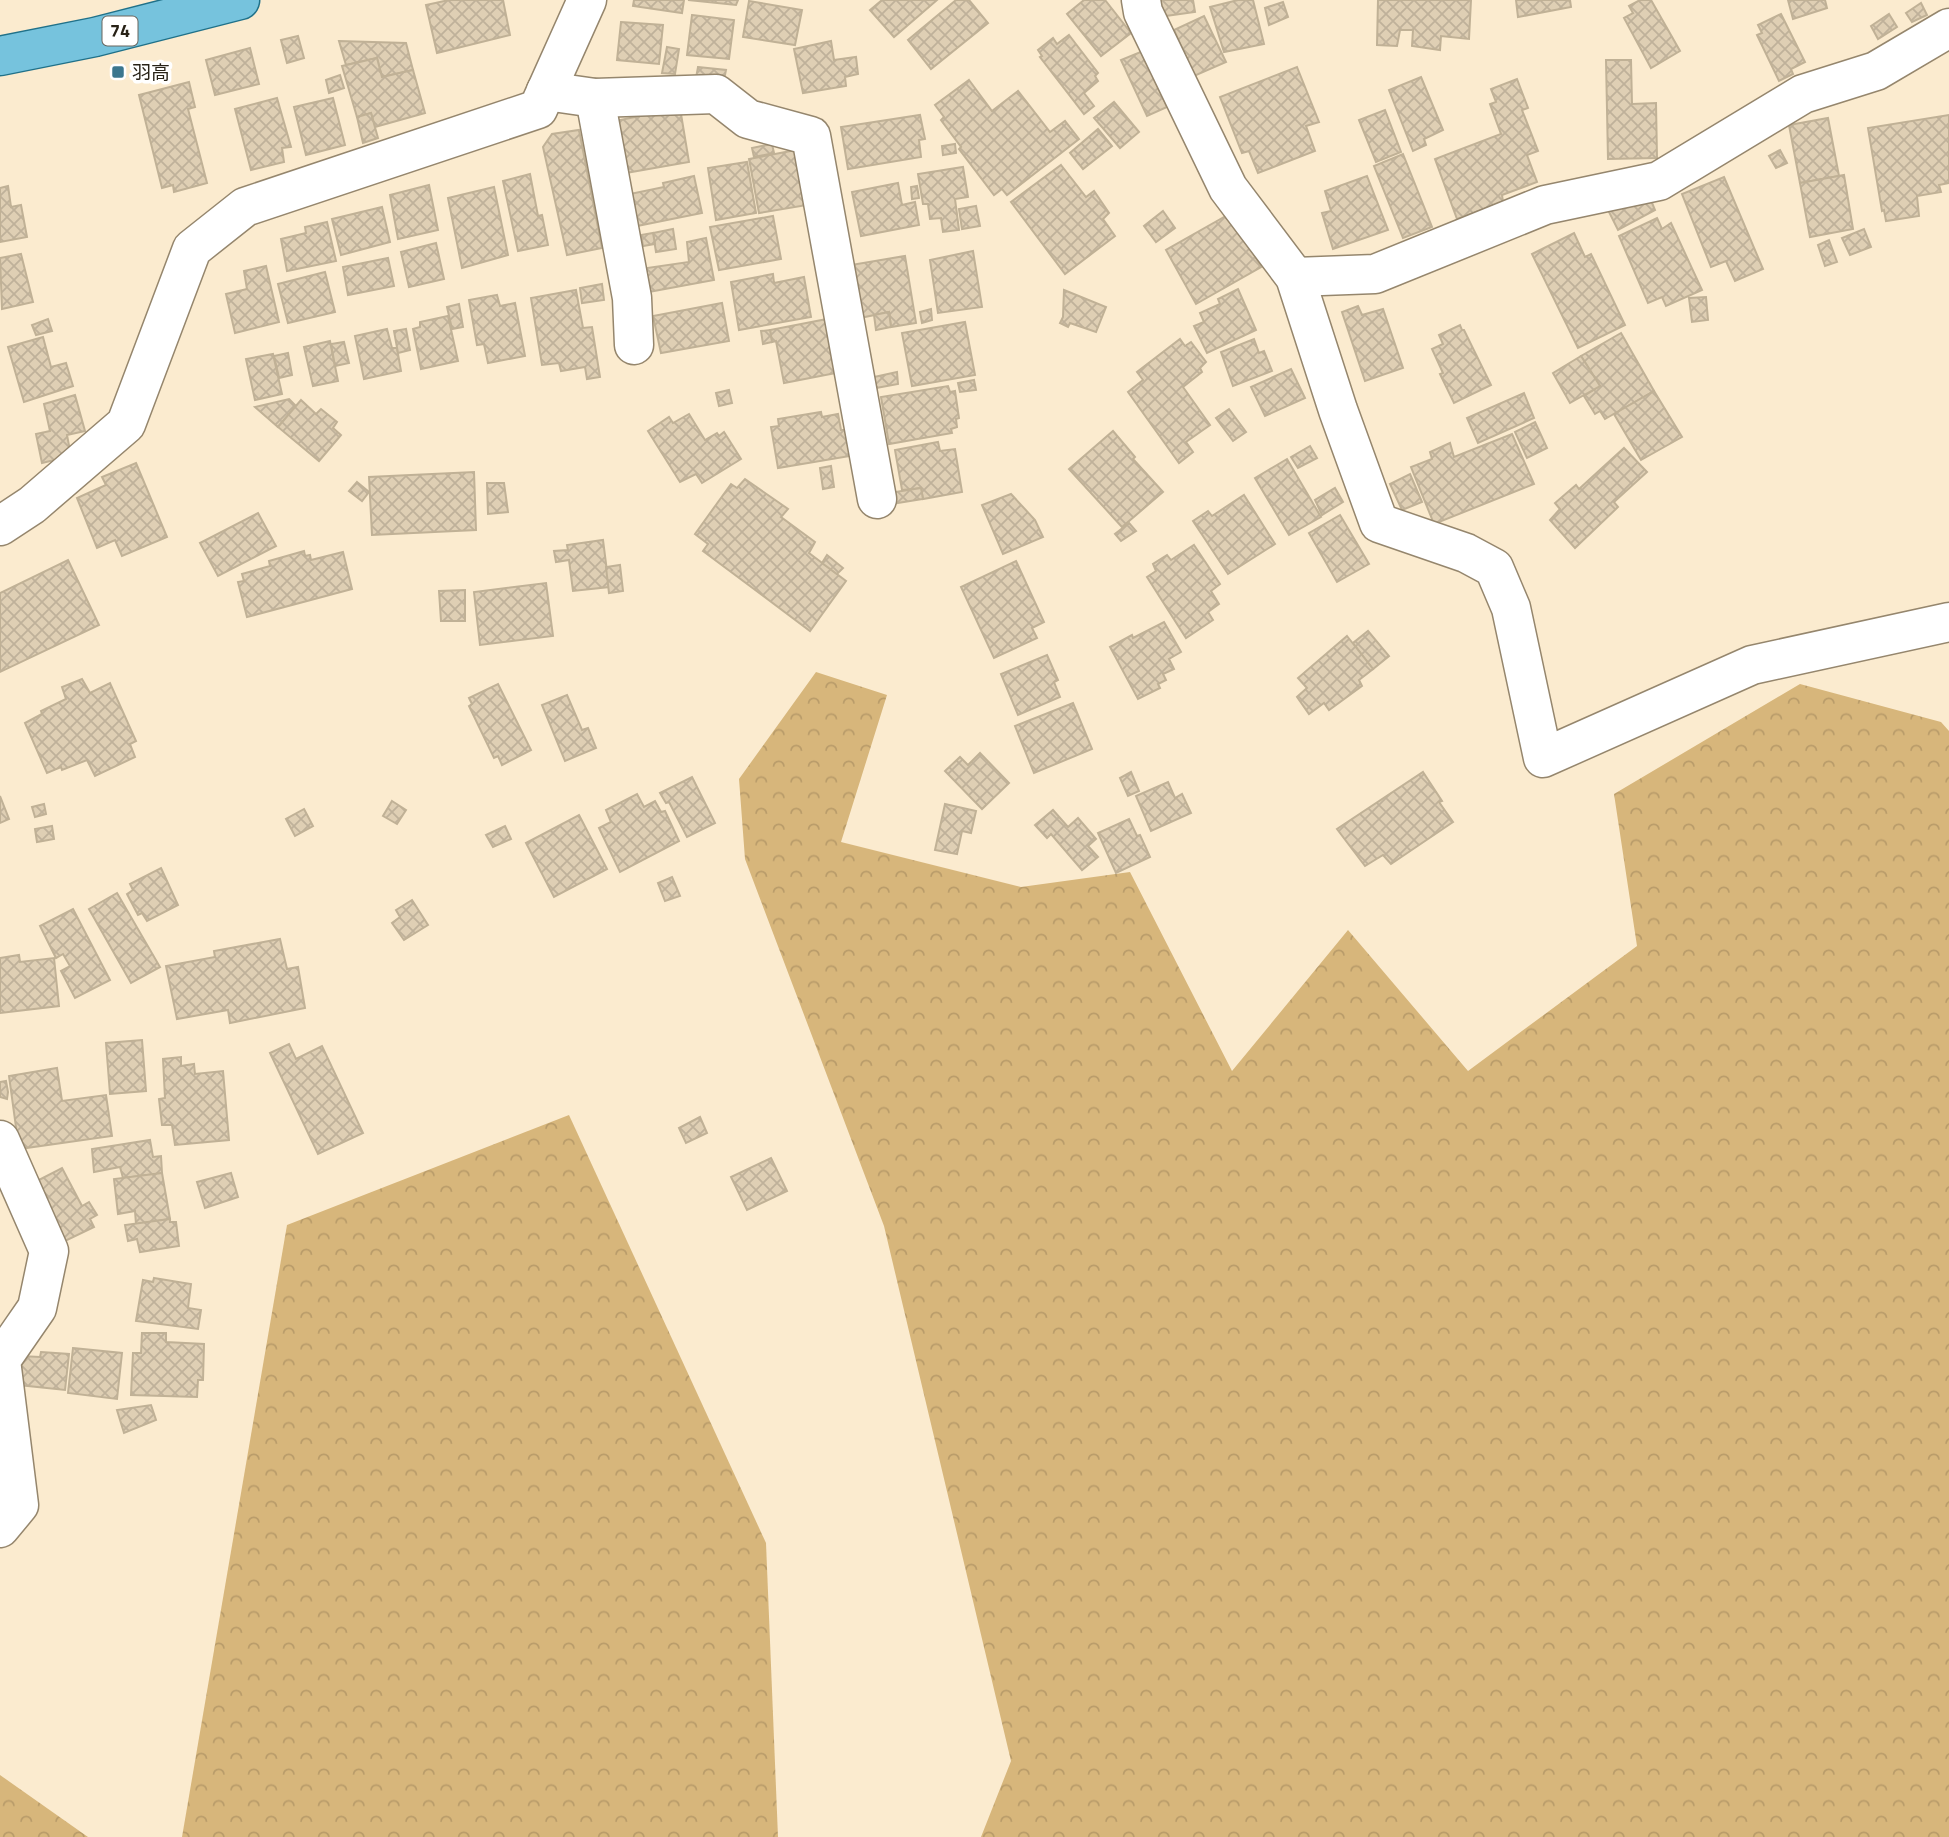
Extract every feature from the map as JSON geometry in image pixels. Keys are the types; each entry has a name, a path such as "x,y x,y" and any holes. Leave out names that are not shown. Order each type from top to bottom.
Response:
{"main road":[{"name":"74","path":"0,56 95,37 240,0"}],"street":[{"path":"0,526 32,505 126,424 192,249 245,206 538,109 587,0"},
{"path":"1141,0 1143,12 1228,188 1295,277 1338,410 1379,523 1466,553 1494,568 1511,608 1543,758 1752,665 1949,622"},
{"path":"1295,277 1375,274 1545,205 1659,181 1803,94 1876,71 1949,28"},
{"path":"546,90 595,97 716,94 748,119 811,136 877,499"},
{"path":"595,97 632,299 634,345"},
{"path":"0,1140 50,1251 37,1308 1,1360 19,1505 0,1528"}],"green space":[{"path":"816,672 887,695 841,842 1021,887 1130,872 1232,1071 1348,930 1468,1071 1637,946 1614,794 1800,684 1941,722 1949,731 1949,1837 981,1837 1011,1761 884,1226 745,859 739,779"},
{"path":"569,1115 766,1543 778,1837 182,1837 287,1225"},
{"path":"0,1775 88,1837 0,1837"}],"building":[{"path":"449,0 503,0 510,35 437,53 426,5"},
{"path":"634,0 684,0 682,13 633,6"},
{"path":"688,0 738,0 736,5"},
{"path":"882,0 937,0 894,37 870,10"},
{"path":"956,0 969,0 988,23 931,69 908,40"},
{"path":"1084,0 1105,0 1131,33 1101,56 1067,14"},
{"path":"1156,0 1193,0 1195,12 1158,17"},
{"path":"1238,0 1253,0 1264,44 1224,52 1210,7"},
{"path":"1378,0 1471,0 1469,39 1441,36 1440,50 1412,46 1413,30 1400,30 1397,46 1377,45"},
{"path":"1516,0 1570,0 1571,7 1518,17"},
{"path":"1640,0 1651,0 1680,51 1651,68 1624,18 1633,13 1629,6"},
{"path":"1788,0 1825,0 1827,8 1793,19"},
{"path":"749,1 802,10 795,45 743,37"},
{"path":"1283,2 1288,17 1269,25 1265,8"},
{"path":"1921,3 1927,15 1912,22 1906,13"},
{"path":"1781,14 1805,62 1791,69 1793,74 1779,81 1757,35 1762,33 1758,25"},
{"path":"1889,14 1897,27 1878,39 1871,26"},
{"path":"692,15 734,20 729,59 687,55"},
{"path":"1204,16 1226,62 1194,76 1174,30"},
{"path":"621,22 663,25 659,64 617,60"},
{"path":"1069,35 1098,73 1095,76 1098,81 1084,93 1094,106 1084,114 1040,57 1042,56 1038,50 1053,38 1057,44"},
{"path":"298,36 304,58 287,63 281,40"},
{"path":"339,41 406,43 413,70 382,77 377,58 346,65"},
{"path":"831,41 834,60 856,57 858,74 845,77 846,86 803,93 794,49"},
{"path":"667,47 679,49 675,74 662,73"},
{"path":"250,48 259,84 215,95 206,60"},
{"path":"1143,51 1167,107 1147,116 1121,60"},
{"path":"377,58 382,77 413,70 425,113 375,127 371,113 357,117 342,66"},
{"path":"1606,60 1631,60 1632,104 1656,103 1657,158 1608,159"},
{"path":"698,67 726,70 724,80 696,78"},
{"path":"1297,67 1319,122 1306,126 1315,151 1258,173 1249,151 1242,153 1220,97"},
{"path":"340,75 344,88 329,93 326,80"},
{"path":"1421,77 1443,130 1424,139 1426,145 1413,151 1389,90"},
{"path":"1517,79 1528,108 1522,110 1538,151 1527,155 1537,182 1502,195 1503,202 1457,219 1435,159 1501,134 1490,104 1496,102 1491,89"},
{"path":"969,80 992,111 1018,91 1050,132 1065,121 1079,139 1007,195 1002,189 994,195 959,149 961,147 941,120 944,117 935,105"},
{"path":"189,82 195,107 188,109 207,183 174,192 173,185 162,188 139,95"},
{"path":"277,98 291,147 282,148 284,162 251,170 235,109"},
{"path":"333,98 345,145 306,155 294,107"},
{"path":"1114,102 1139,132 1120,148 1094,118"},
{"path":"680,108 689,162 620,174 615,121"},
{"path":"1385,110 1401,152 1376,162 1359,120"},
{"path":"371,113 378,138 363,143 357,117"},
{"path":"920,115 925,139 919,140 921,157 848,169 841,127"},
{"path":"1949,115 1949,183 1939,185 1941,192 1917,196 1919,216 1886,221 1868,128"},
{"path":"1828,118 1839,176 1800,183 1789,125"},
{"path":"1098,129 1112,146 1083,169 1070,153"},
{"path":"579,130 602,248 567,255 543,147 552,134"},
{"path":"772,144 774,153 754,157 752,148"},
{"path":"955,144 956,153 943,155 942,146"},
{"path":"796,150 807,205 759,213 749,159"},
{"path":"1780,150 1787,163 1776,168 1769,156"},
{"path":"1403,154 1432,227 1403,238 1374,166"},
{"path":"747,162 756,213 716,220 708,168"},
{"path":"1061,165 1086,197 1094,191 1109,213 1103,219 1115,236 1065,274 1011,202"},
{"path":"963,167 968,197 955,199 959,230 943,232 941,218 930,219 928,204 923,204 918,174"},
{"path":"530,174 538,216 542,215 548,245 518,251 503,181"},
{"path":"1844,175 1853,229 1810,237 1800,183"},
{"path":"694,176 702,213 637,226 630,194 664,187 663,183"},
{"path":"1367,176 1388,230 1333,249 1322,213 1331,211 1325,191"},
{"path":"1724,177 1763,269 1735,281 1726,261 1711,267 1682,194"},
{"path":"898,183 902,205 915,202 919,225 861,236 852,192"},
{"path":"429,185 438,230 398,239 390,195"},
{"path":"8,186 11,207 21,205 27,237 0,242 0,188"},
{"path":"917,186 919,198 912,199 911,187"},
{"path":"494,187 508,255 462,268 448,198"},
{"path":"1650,198 1655,210 1618,230 1607,208"},
{"path":"976,206 980,226 962,229 959,209"},
{"path":"382,207 390,242 341,255 332,219"},
{"path":"1163,211 1175,228 1156,242 1144,226"},
{"path":"1231,213 1261,267 1196,304 1166,250"},
{"path":"773,216 781,259 719,270 710,227"},
{"path":"1657,218 1662,229 1671,223 1702,290 1666,306 1662,297 1648,303 1619,236"},
{"path":"327,222 336,261 287,271 281,239 306,233 305,227"},
{"path":"673,229 676,249 656,252 653,233"},
{"path":"1864,229 1871,247 1850,255 1842,238"},
{"path":"653,233 655,244 643,246 641,235"},
{"path":"1574,233 1585,257 1591,254 1625,325 1578,348 1532,254"},
{"path":"706,238 714,280 643,293 640,269 689,262 687,242"},
{"path":"1829,240 1837,262 1825,266 1818,245"},
{"path":"436,243 444,279 409,287 401,252"},
{"path":"973,251 982,307 938,313 930,260"},
{"path":"21,254 33,302 2,309 0,258"},
{"path":"905,256 916,323 891,327 889,312 860,318 851,265"},
{"path":"388,258 394,286 348,295 343,267"},
{"path":"266,266 279,322 235,333 226,294 247,289 244,271"},
{"path":"325,272 335,312 288,323 278,284"},
{"path":"773,274 774,283 804,277 811,317 739,330 731,282"},
{"path":"602,284 604,300 582,303 580,288"},
{"path":"1238,289 1256,330 1207,353 1194,326 1204,322 1200,313 1220,304 1218,299"},
{"path":"576,290 583,328 592,327 600,377 587,379 585,367 561,371 559,363 542,365 531,298"},
{"path":"1064,290 1106,307 1096,332 1070,323 1068,327 1060,323 1063,317"},
{"path":"497,295 500,306 515,303 525,356 488,363 484,344 477,345 469,300"},
{"path":"1706,297 1708,320 1692,322 1689,298"},
{"path":"722,303 729,341 661,353 653,316"},
{"path":"459,304 463,327 452,329 447,307"},
{"path":"1358,306 1362,315 1383,309 1403,368 1365,381 1342,312"},
{"path":"931,309 932,320 922,323 920,312"},
{"path":"889,312 891,327 876,330 874,315"},
{"path":"448,316 458,361 421,369 413,329 420,327 420,322"},
{"path":"48,319 52,331 36,335 32,325"},
{"path":"827,319 836,373 784,383 776,341 772,342 770,330"},
{"path":"965,322 975,375 912,386 902,333"},
{"path":"1460,325 1491,385 1454,403 1432,349 1443,344 1439,335"},
{"path":"387,329 392,348 397,348 401,371 364,379 355,336"},
{"path":"406,329 410,350 398,353 394,331"},
{"path":"770,330 772,342 763,344 761,331"},
{"path":"1621,333 1654,391 1605,419 1600,411 1595,414 1584,396 1600,386 1581,356"},
{"path":"43,337 51,367 66,363 73,386 24,402 8,347"},
{"path":"1180,339 1185,346 1191,342 1206,362 1200,368 1202,372 1183,387 1210,425 1186,442 1193,452 1179,463 1128,392 1143,380 1137,372"},
{"path":"1254,339 1259,353 1264,351 1272,371 1233,386 1221,352"},
{"path":"330,341 338,381 313,386 304,347"},
{"path":"344,342 349,363 335,366 331,344"},
{"path":"288,353 292,375 279,378 274,356"},
{"path":"273,354 282,394 255,400 246,359"},
{"path":"1581,356 1600,386 1570,403 1553,373"},
{"path":"1291,369 1305,398 1265,416 1251,387"},
{"path":"897,372 898,384 876,388 874,377"},
{"path":"974,380 976,390 960,392 958,383"},
{"path":"948,386 950,392 955,391 959,418 956,419 957,427 951,429 952,433 889,444 881,397"},
{"path":"729,390 732,403 719,406 716,393"},
{"path":"1654,391 1682,437 1641,460 1614,414"},
{"path":"1524,393 1534,418 1478,443 1467,418"},
{"path":"75,395 85,431 67,435 71,456 42,463 36,434 50,431 44,404"},
{"path":"289,399 296,406 278,427 255,407"},
{"path":"301,400 316,414 321,409 337,422 333,428 341,435 319,461 278,427"},
{"path":"1229,409 1246,432 1233,441 1216,418"},
{"path":"821,412 822,417 838,414 841,430 846,430 850,456 778,468 771,427 779,426 778,419"},
{"path":"689,414 705,440 724,432 741,459 702,483 696,474 680,482 648,431 669,417 673,423"},
{"path":"1535,422 1547,448 1527,458 1515,432"},
{"path":"1113,431 1135,457 1133,459 1163,492 1122,527 1069,469"},
{"path":"1512,434 1534,484 1434,524 1411,467 1432,459 1430,452 1450,443 1454,457"},
{"path":"938,442 940,451 955,449 962,492 923,499 921,488 902,490 895,450"},
{"path":"1310,446 1317,458 1298,468 1291,457"},
{"path":"1624,448 1647,472 1614,502 1618,507 1575,548 1550,520 1560,509 1555,503 1576,485 1579,489"},
{"path":"1287,459 1321,517 1289,535 1255,478"},
{"path":"136,463 167,537 122,556 115,540 97,548 77,498 106,485 102,477"},
{"path":"831,466 834,487 823,489 820,468"},
{"path":"474,472 476,530 372,535 369,477"},
{"path":"1410,474 1422,502 1402,510 1390,484"},
{"path":"745,479 788,509 781,517 815,542 809,553 846,581 810,631 703,551 708,544 695,534 731,484 737,488"},
{"path":"357,482 369,492 362,501 349,491"},
{"path":"487,483 504,483 508,512 488,514"},
{"path":"921,488 923,499 891,504 889,493"},
{"path":"1335,488 1343,502 1322,515 1315,500"},
{"path":"1011,494 1035,520 1043,537 1003,554 982,505"},
{"path":"1244,495 1275,544 1228,574 1193,521 1208,511 1212,516"},
{"path":"258,513 276,546 218,576 200,543"},
{"path":"1340,515 1369,564 1337,582 1309,533"},
{"path":"1129,523 1136,531 1121,541 1115,534"},
{"path":"603,540 609,587 573,591 569,560 556,562 554,551 568,550 567,545"},
{"path":"1194,545 1220,584 1211,591 1219,604 1208,612 1213,620 1186,638 1147,577 1156,571 1153,564 1167,555 1171,560"},
{"path":"304,551 305,556 310,555 311,560 343,552 352,589 247,617 238,582 244,581 242,574 270,566 269,561"},
{"path":"827,555 843,568 837,574 822,563"},
{"path":"68,560 99,625 0,672 0,593"},
{"path":"1016,561 1044,622 1032,628 1037,638 994,658 961,587"},
{"path":"620,565 623,591 609,593 606,567"},
{"path":"546,583 553,636 480,645 474,592"},
{"path":"465,590 465,621 441,621 439,591"},
{"path":"1164,622 1181,652 1169,659 1174,669 1163,674 1166,680 1158,684 1160,688 1138,699 1110,647"},
{"path":"1368,631 1389,656 1373,669 1353,643"},
{"path":"1347,636 1373,669 1359,680 1362,686 1329,710 1324,703 1309,714 1297,697 1307,688 1298,678"},
{"path":"1047,655 1058,680 1054,682 1060,697 1018,715 1001,674"},
{"path":"82,679 90,693 110,683 136,741 130,744 135,757 95,776 87,760 47,773 25,723 42,714 41,711 66,699 62,687"},
{"path":"498,684 531,750 502,765 498,756 494,758 469,706 472,704 469,698"},
{"path":"567,695 582,730 588,728 596,748 565,761 542,705"},
{"path":"1073,703 1092,749 1034,773 1015,726"},
{"path":"980,753 1009,783 982,809 945,771 960,757 968,765"},
{"path":"1131,772 1139,791 1128,796 1120,778"},
{"path":"1423,772 1453,822 1391,864 1383,855 1365,866 1337,829"},
{"path":"692,777 715,823 687,837 669,802 666,803 660,793"},
{"path":"1168,782 1175,798 1182,794 1191,813 1151,831 1136,796"},
{"path":"637,794 644,807 655,801 661,812 665,811 679,841 620,872 599,828 611,822 606,810"},
{"path":"0,796 9,819 0,823"},
{"path":"392,801 406,810 397,824 383,816"},
{"path":"44,804 46,814 35,817 32,807"},
{"path":"945,804 976,811 971,833 962,831 957,854 935,850"},
{"path":"304,809 313,826 295,836 286,819"},
{"path":"1053,810 1068,827 1078,818 1096,839 1088,846 1098,857 1082,870 1051,834 1047,838 1035,825"},
{"path":"579,815 607,869 554,897 526,843"},
{"path":"1129,819 1150,857 1116,873 1098,833"},
{"path":"52,826 54,839 37,842 35,829"},
{"path":"505,826 511,839 493,847 486,835"},
{"path":"161,868 178,905 147,921 142,913 138,915 127,894 133,890 130,884"},
{"path":"672,877 680,896 665,901 658,883"},
{"path":"117,893 160,967 131,983 89,909"},
{"path":"412,900 428,925 404,940 392,923 400,917 396,910"},
{"path":"73,909 110,980 75,998 61,971 70,966 63,954 56,958 40,926"},
{"path":"280,939 287,969 298,967 305,1008 230,1023 228,1010 177,1019 166,966 215,957 214,951"},
{"path":"19,955 20,962 54,958 59,1006 0,1013 0,958"},
{"path":"142,1040 146,1091 110,1094 106,1043"},
{"path":"289,1044 296,1059 322,1046 363,1133 318,1154 270,1053"},
{"path":"181,1057 181,1066 194,1064 195,1074 223,1071 229,1140 175,1145 172,1125 162,1125 159,1099 165,1098 163,1059"},
{"path":"57,1068 62,1101 106,1095 112,1136 19,1149 9,1076"},
{"path":"6,1081 7,1099 0,1097 0,1082"},
{"path":"700,1117 707,1133 686,1143 679,1128"},
{"path":"150,1140 153,1157 161,1156 162,1173 123,1178 120,1167 94,1172 92,1149"},
{"path":"771,1158 787,1191 747,1210 731,1177"},
{"path":"62,1168 82,1206 89,1202 97,1215 90,1219 94,1227 63,1242 33,1183"},
{"path":"162,1173 170,1219 136,1224 135,1211 118,1214 114,1179"},
{"path":"231,1173 238,1197 205,1208 197,1182"},
{"path":"170,1219 170,1222 176,1222 179,1246 140,1252 137,1239 128,1241 125,1225"},
{"path":"154,1278 191,1284 188,1308 201,1310 198,1329 136,1321 143,1280 153,1282"},
{"path":"142,1333 166,1333 166,1342 204,1344 203,1380 198,1380 197,1397 131,1395 133,1353 141,1353"},
{"path":"73,1348 122,1353 117,1399 68,1393"},
{"path":"41,1352 69,1354 65,1390 19,1385 21,1356 40,1357"},
{"path":"151,1405 156,1420 124,1433 117,1410"}],"place":[{"name":"羽高","path":"118,72"}]}
